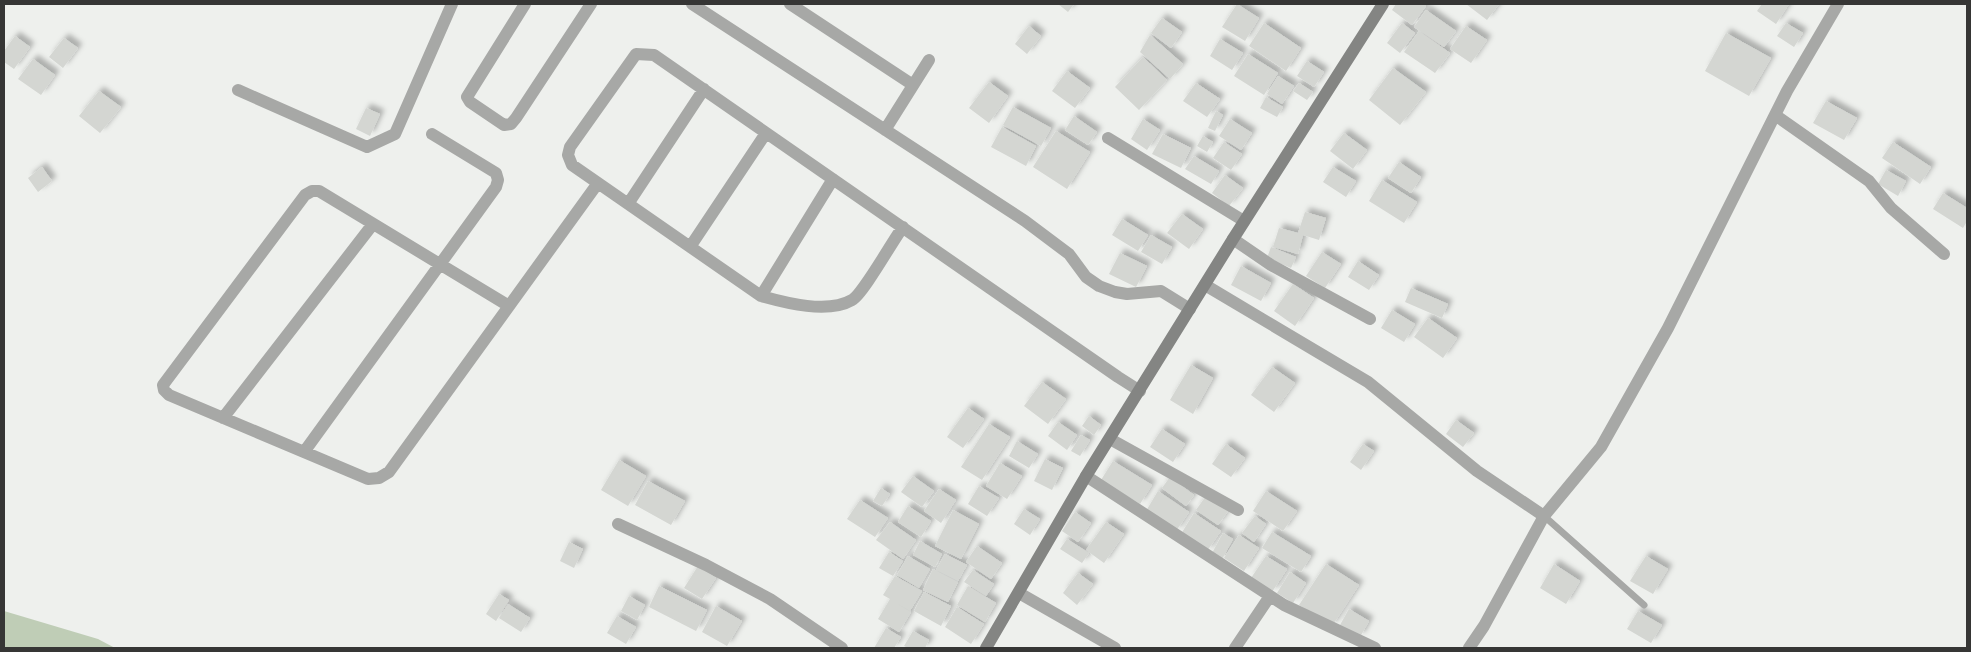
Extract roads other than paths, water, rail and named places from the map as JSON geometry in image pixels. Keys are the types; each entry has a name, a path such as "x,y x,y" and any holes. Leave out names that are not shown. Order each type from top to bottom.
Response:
{"street":[{"path":"238,90 367,148 395,134 452,4"},
{"path":"525,4 467,97 470,102 504,125 511,124 516,118 591,4"},
{"path":"692,4 1025,221 1069,254 1086,277 1099,286 1127,294 1161,291 1190,309"},
{"path":"790,4 913,85"},
{"path":"986,648 1086,476 1244,221 1383,4"},
{"path":"1469,648 1484,626 1544,516 1601,447 1668,328 1775,115 1838,4"},
{"path":"903,227 853,300 836,306 795,305 761,296 572,165 568,155 570,147 636,54 654,55 833,178 1140,391"},
{"path":"885,130 929,60"},
{"path":"628,204 704,89"},
{"path":"1775,115 1869,181 1892,208 1944,254"},
{"path":"690,247 766,133"},
{"path":"304,452 496,187 498,180 496,174 432,134"},
{"path":"1108,138 1244,221"},
{"path":"761,296 833,178"},
{"path":"509,306 319,191 312,191 305,195 163,385 164,390 169,395 368,479 378,478 389,472 598,183"},
{"path":"223,418 373,224"},
{"path":"1233,239 1271,265 1370,319"},
{"path":"1205,284 1368,382 1477,471 1544,516"},
{"path":"1110,440 1238,510"},
{"path":"1086,476 1284,605 1375,648"},
{"path":"618,524 706,565 770,599 842,648"},
{"path":"1019,593 1115,648"},
{"path":"1234,648 1270,596"}],"lane":[{"path":"1544,516 1644,604"}]}
